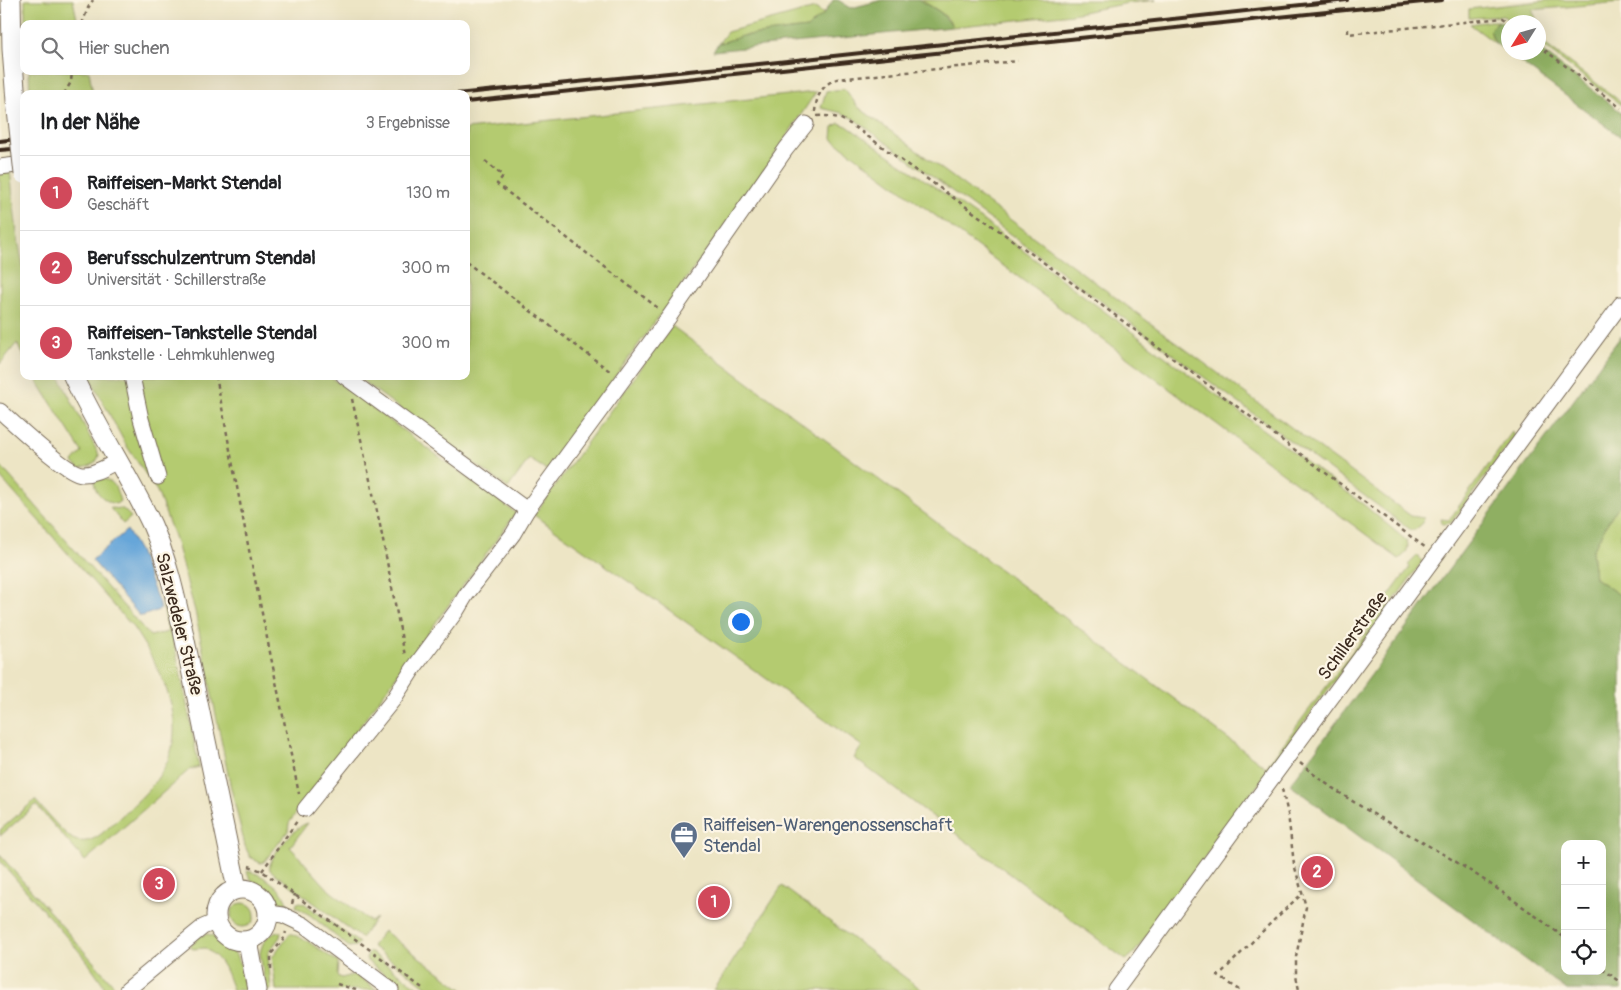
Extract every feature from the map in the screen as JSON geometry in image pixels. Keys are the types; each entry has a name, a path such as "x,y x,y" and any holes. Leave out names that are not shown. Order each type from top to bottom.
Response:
{"main road":[{"path":"10,0 16,100 14,167"},
{"name":"Salzwedeler Straße","path":"75,380 152,526 162,549 174,590 228,888"},
{"path":"228,888 250,890 261,896 265,901 268,913 267,925 264,931 259,936 248,941 234,940 228,937 210,917 228,888"},
{"path":"248,941 257,990"}],"street":[{"path":"305,808 393,700 443,631 466,595 513,534 527,510 669,317 786,149 811,120"},
{"name":"Schillerstraße","path":"1116,990 1621,304"},
{"path":"133,380 141,419 158,477"},
{"path":"349,380 527,510"},
{"path":"0,411 75,473 91,473 118,461"},
{"path":"268,913 276,913 289,918 315,932 391,990"},
{"path":"127,990 198,931 210,917"}],"path":[{"path":"84,20 93,0"},
{"path":"1348,29 1348,34 1501,18"},
{"path":"1546,52 1621,108"},
{"path":"811,120 821,91 828,82 837,79 1018,61"},
{"path":"66,90 71,82 72,75"},
{"path":"811,120 831,115 843,119 859,130 1068,280 1436,555"},
{"path":"485,161 503,176 497,184 669,317"},
{"path":"470,265 623,380"},
{"path":"217,380 291,755 300,797 305,808 262,870 425,990"},
{"path":"349,380 406,657 414,669"},
{"path":"1297,760 1328,784 1387,822 1448,857 1521,904 1561,935"},
{"path":"1281,782 1288,814 1294,864 1306,907 1296,957 1296,976 1299,990"},
{"path":"210,917 228,888"},
{"path":"271,971 271,954 286,935 294,894"},
{"path":"1240,990 1218,976 1280,913 1302,894"},
{"path":"1606,973 1621,982"},
{"path":"337,984 356,990"}],"green space":[{"path":"25,0 73,0 77,20 25,20"},
{"path":"833,0 838,0 851,8 882,0 920,0 940,12 952,27 713,51 718,44 742,36 807,28 824,14"},
{"path":"920,0 1156,0 1128,3 1072,14 952,27 943,14"},
{"path":"1552,0 1621,0 1621,2 1532,10 1534,15 1501,15 1469,18 1469,9"},
{"path":"815,8 824,14 807,28 742,36 718,44 727,32"},
{"path":"1499,21 1494,24 1491,34 1495,43 1470,24"},
{"path":"1499,21 1501,22 1501,47 1495,43 1490,30"},
{"path":"1546,45 1621,102 1621,105 1546,48"},
{"path":"1546,54 1621,112 1621,137 1518,60 1546,60"},
{"path":"29,75 90,75 92,90 30,90"},
{"path":"845,89 858,107 1411,516 1424,518 1423,523 1415,530 1411,530 854,119 842,113 821,108 826,91"},
{"path":"816,92 751,190 547,470 529,459 508,488 361,380 470,380 470,129"},
{"path":"839,123 847,126 978,217 1364,505 1407,541 1408,547 1405,554 1399,559 832,139 833,127"},
{"path":"10,169 20,250 20,349 17,343 0,364 0,170"},
{"path":"672,326 1266,767 1368,631 1365,628 1410,567 1408,565 1418,555 1422,562 1134,953 1126,960 854,758 862,746 534,515"},
{"path":"1621,336 1621,504 1612,515 1592,551 1595,578 1621,596 1621,990 1567,990 1290,785"},
{"path":"37,380 61,380 99,455 98,459 89,466 79,469 73,462 82,452"},
{"path":"91,380 334,380 516,513 289,823 288,831 264,862 260,863 250,857 245,846 230,784 195,611 174,536 157,491 126,445"},
{"path":"1512,432 1515,436 1451,523 1442,524 1441,519 1449,520"},
{"path":"0,465 150,636 168,632 160,589 178,661 199,767 189,770 85,861 36,805 0,836 0,830 35,800 71,838 81,841 93,839 134,804 159,776 169,757 174,738 170,699 163,679 132,626 0,477"},
{"path":"99,478 109,481 114,485 120,501 116,504 112,503 97,492 95,480"},
{"path":"1621,504 1621,596 1595,578 1592,551 1612,515"},
{"path":"110,508 123,509 131,517 123,524"},
{"path":"308,823 290,847 330,891 371,922 376,918 361,938 270,870 273,858 283,843 296,830"},
{"path":"0,855 118,990 105,990 85,958 0,861"},
{"path":"247,871 259,875 272,883 282,893 287,904 272,898 253,882"},
{"path":"782,886 922,990 714,990"},
{"path":"301,902 359,943 356,946 349,947 310,915 296,907 297,903"},
{"path":"243,903 251,907 255,915 251,923 243,927 235,923 231,915 235,907"},
{"path":"384,931 463,990 431,990 372,946"},
{"path":"281,932 280,937 268,953 271,990 266,990 260,953 263,944 269,936"},
{"path":"290,933 307,941 338,962 337,976 342,978 355,974 377,990 276,990 272,957"},
{"path":"207,934 217,937 231,948 240,963 248,990 233,990 226,971 216,957 205,948 193,949 190,947 200,936"},
{"path":"369,951 421,990 406,990 367,961 366,958"}],"water":[{"path":"127,530 139,551 161,609 143,616 139,615 92,560"}],"railway":[{"path":"470,93 769,63 1347,0"},
{"path":"470,102 1442,0"},
{"path":"0,141 20,138"},
{"path":"0,150 20,148"}],"place":[{"name":"Raiffeisen-Warengenossenschaft Stendal","path":"684,859"},
{"name":"Berufsschulzentrum Stendal","path":"1317,872"},
{"name":"Raiffeisen-Tankstelle Stendal","path":"159,884"},
{"name":"Raiffeisen-Markt Stendal","path":"714,902"}]}
